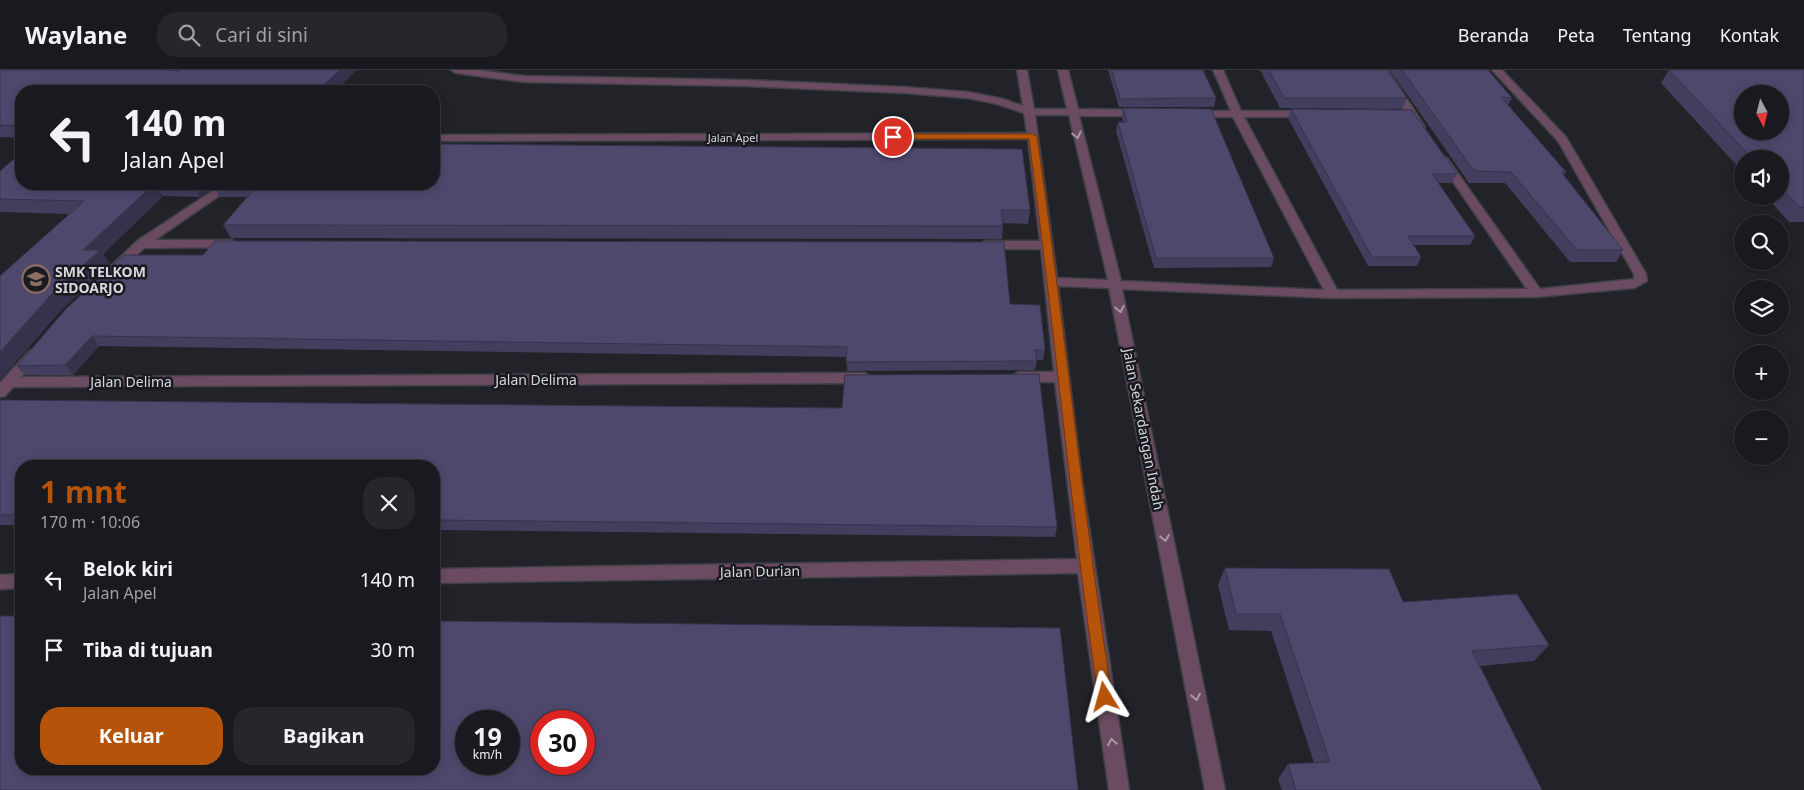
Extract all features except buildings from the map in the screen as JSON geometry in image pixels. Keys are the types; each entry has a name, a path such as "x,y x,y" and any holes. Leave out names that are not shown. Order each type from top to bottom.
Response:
{"street":[{"path":"456,70 524,79 745,83 904,90 968,95 999,101 1030,112 1157,113"},
{"path":"1022,70 1030,112 1046,245 1053,282 1062,377 1086,566 1119,790"},
{"name":"Jalan Sekardangan Indah","path":"1063,70 1115,284 1215,790"},
{"path":"1218,70 1237,114 1333,294"},
{"path":"1383,70 1406,114 1431,142 1536,293"},
{"path":"1053,282 1333,294 1536,293 1634,284 1641,281 1640,274 1562,139 1497,70"},
{"path":"1177,114 1324,114"},
{"name":"Jalan Apel","path":"440,138 1033,136"},
{"path":"108,276 141,244 221,190"},
{"path":"141,244 241,244"},
{"path":"977,245 1046,245"},
{"path":"5,387 42,344"},
{"path":"1002,377 1062,377"},
{"name":"Jalan Delima","path":"5,387 883,378"},
{"name":"Jalan Durian","path":"440,576 1086,566"},
{"path":"0,582 15,581"}],"place":[{"name":"SMK TELKOM SIDOARJO","path":"36,279"}],"route":[{"path":"893,137 1033,136 1046,245 1053,282 1062,377 1086,566 1105,697"}]}
